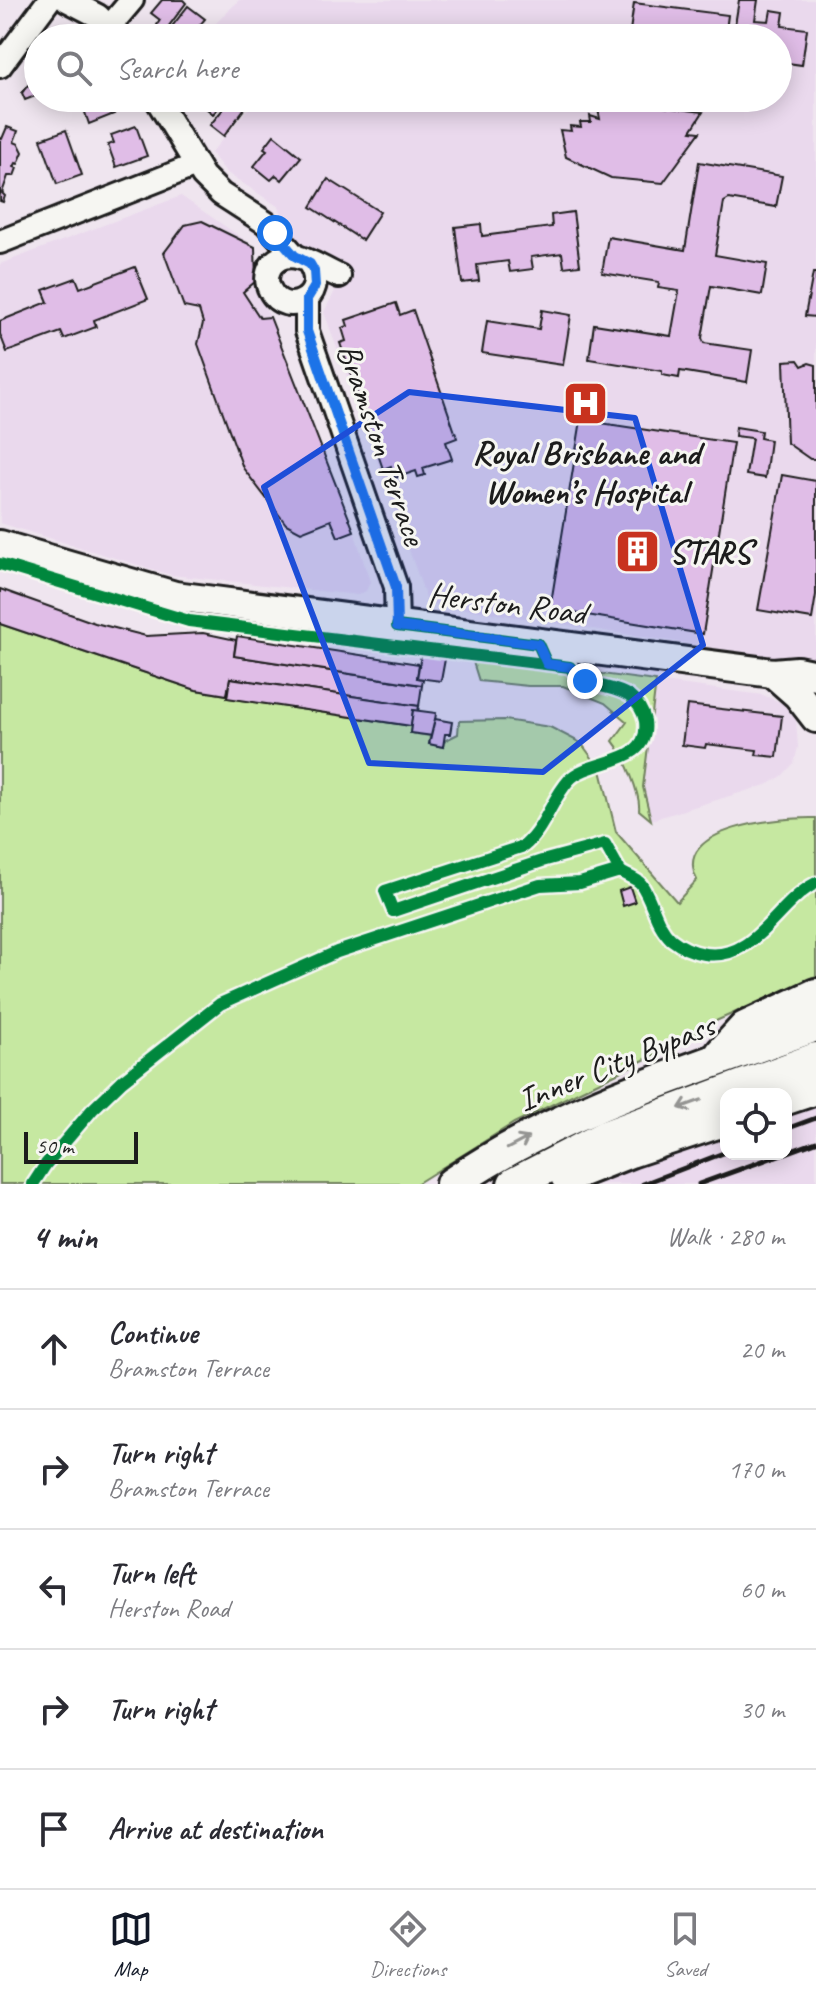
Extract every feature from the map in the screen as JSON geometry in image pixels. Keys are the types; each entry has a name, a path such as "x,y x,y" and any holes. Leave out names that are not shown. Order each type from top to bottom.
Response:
{"highway":[{"path":"714,1061 745,1028 816,995"},
{"name":"Inner City Bypass","path":"452,1184 511,1147 615,1097 816,1025"},
{"name":"Inner City Bypass","path":"514,1184 605,1137 816,1059"},
{"path":"792,1096 816,1088"},
{"path":"530,1184 556,1181 630,1151 720,1121"}],"main road":[{"name":"Herston Road","path":"0,545 175,596 773,673 797,671 816,675"},
{"path":"773,673 801,698 816,718"}],"street":[{"path":"31,24 49,0"},
{"path":"67,0 98,16 106,24"},
{"path":"119,24 132,0"},
{"path":"0,66 24,34"},
{"path":"164,112 196,165 221,194 266,223 303,260 316,279 301,298 278,300 268,287 268,271 279,258 303,260"},
{"path":"0,242 196,165"},
{"path":"266,223 273,264"},
{"name":"Bramston Terrace","path":"301,298 307,331 396,587 397,626"}],"highlighted area":[{"path":"409,392 635,418 703,645 543,772 369,763 264,487"}],"shaded area":[{"name":"Royal Brisbane and Women’s Hospital","path":"239,0 816,0 816,664 428,603 324,312 335,291 319,254 295,240 279,207 227,173 211,153 245,112 792,112 792,24 215,24"},
{"path":"181,196 255,247 260,298 354,531 370,582 366,591 358,595 171,575 0,523 0,264"},
{"path":"656,681 763,695 784,704 796,720 798,747 794,763 769,784 651,820 643,787"},
{"path":"816,1094 816,1184 584,1184 720,1128 720,1160 792,1160 792,1103"}],"green space":[{"path":"0,624 196,690 227,695 227,698 411,726 410,733 430,736 429,744 443,747 444,741 458,734 459,721 505,720 550,727 581,743 601,770 616,832 677,902 697,880 693,862 700,847 714,836 757,823 816,818 816,976 716,1021 679,1043 514,1123 416,1184 0,1184"},
{"path":"461,656 556,668 586,686 630,702 639,716 641,734 648,735 649,717 645,705 637,697 579,671 656,681 643,787 651,820 639,810 631,775 613,741 627,722 605,703 563,686 479,681 473,662 461,660"}],"building":[{"path":"162,0 183,0 186,3 170,24 158,24 160,20 151,13"},
{"path":"739,0 758,0 755,20 769,21 771,10 784,12 782,24 735,24"},
{"path":"634,3 728,15 727,24 631,24"},
{"path":"188,6 205,19 201,24 174,24"},
{"path":"792,27 807,29 802,65 792,64"},
{"path":"85,112 113,112 114,114 89,124"},
{"path":"221,112 242,112 224,136 210,125"},
{"path":"599,112 703,112 691,131 700,132 663,183 611,178 566,157 560,130 571,131 570,126 581,127 580,122 591,122 590,116 600,119"},
{"path":"136,126 147,156 116,167 108,145 114,143 111,135"},
{"path":"7,127 18,131 14,142 23,152 14,167 17,168 14,176 8,176 2,193 5,196 3,202 0,201 0,138"},
{"path":"66,130 82,175 57,184 41,139"},
{"path":"274,135 301,157 282,180 276,175 271,180 254,166"},
{"path":"699,162 782,176 776,207 729,199 724,202 715,255 767,264 762,295 711,286 702,338 704,343 752,350 747,382 680,371 679,378 662,375 662,371 589,359 594,324 671,336 679,291 658,288 659,282 602,273 608,237 685,250"},
{"path":"328,179 380,212 362,240 311,207"},
{"path":"573,212 580,265 564,267 562,253 531,257 533,269 510,272 508,261 477,265 479,281 462,283 455,227 481,224 482,236 552,227 551,215"},
{"path":"202,221 255,247 256,281 243,292 260,318 270,317 354,531 338,537 331,520 301,532 286,524 243,468 198,344 203,323 199,310 184,307 164,253 185,225"},
{"path":"135,267 148,299 94,320 96,327 64,339 61,332 7,352 0,334 0,321 48,302 43,290 76,278 80,288"},
{"path":"813,273 816,273 816,317 805,316"},
{"path":"396,303 400,315 413,310 457,438 446,442 452,459 423,468 425,475 418,477 416,471 395,478 391,466 383,469 340,343 346,341 342,328 348,326 346,320"},
{"path":"542,310 571,315 563,365 482,353 487,321 539,329"},
{"path":"798,360 802,366 809,363 816,365 816,459 810,459 787,443 784,361"},
{"name":"STARS","path":"581,420 733,443 703,634 550,609"},
{"path":"736,427 761,431 760,438 770,440 765,478 746,475 752,438 735,436"},
{"path":"782,475 816,481 816,595 812,619 758,610"},
{"path":"0,589 95,623 146,636 203,633 236,640 234,656 422,685 419,706 230,678 227,695 196,690 0,624"},
{"path":"237,636 419,664 417,678 423,679 422,685 234,656"},
{"path":"421,655 445,659 441,681 417,678"},
{"path":"230,678 419,706 418,711 413,710 411,726 227,698"},
{"path":"687,705 782,716 777,757 756,755 757,750 706,744 705,748 682,745"},
{"path":"413,710 436,713 433,736 410,733"},
{"path":"435,719 452,722 450,734 445,734 443,747 429,744"},
{"path":"630,887 635,902 623,906 619,891"}],"railway":[{"path":"792,1127 816,1118"},
{"path":"792,1151 816,1142"},
{"path":"643,1184 720,1154"},
{"path":"699,1184 765,1160"}],"cycle path":[{"path":"0,564 189,621 570,667 582,679 621,692 635,701 644,717 644,736 639,746 629,754 579,773 569,780 524,846 385,891 393,911 542,861 605,844 620,871"},
{"path":"397,626 538,644 547,664"},
{"path":"620,871 641,884 661,926 671,939 687,949 705,954 723,954 738,949 816,883"},
{"path":"33,1184 92,1110 122,1081 220,1004 337,952 540,885 580,883 620,871"}],"place":[{"name":"Royal Brisbane and Women’s Hospital","path":"586,404"},
{"name":"STARS","path":"638,551"}],"route":[{"path":"275,233 295,256 303,258 314,271 315,286 307,299 307,331 396,587 397,626 538,644 547,664 570,667 585,681"}]}
